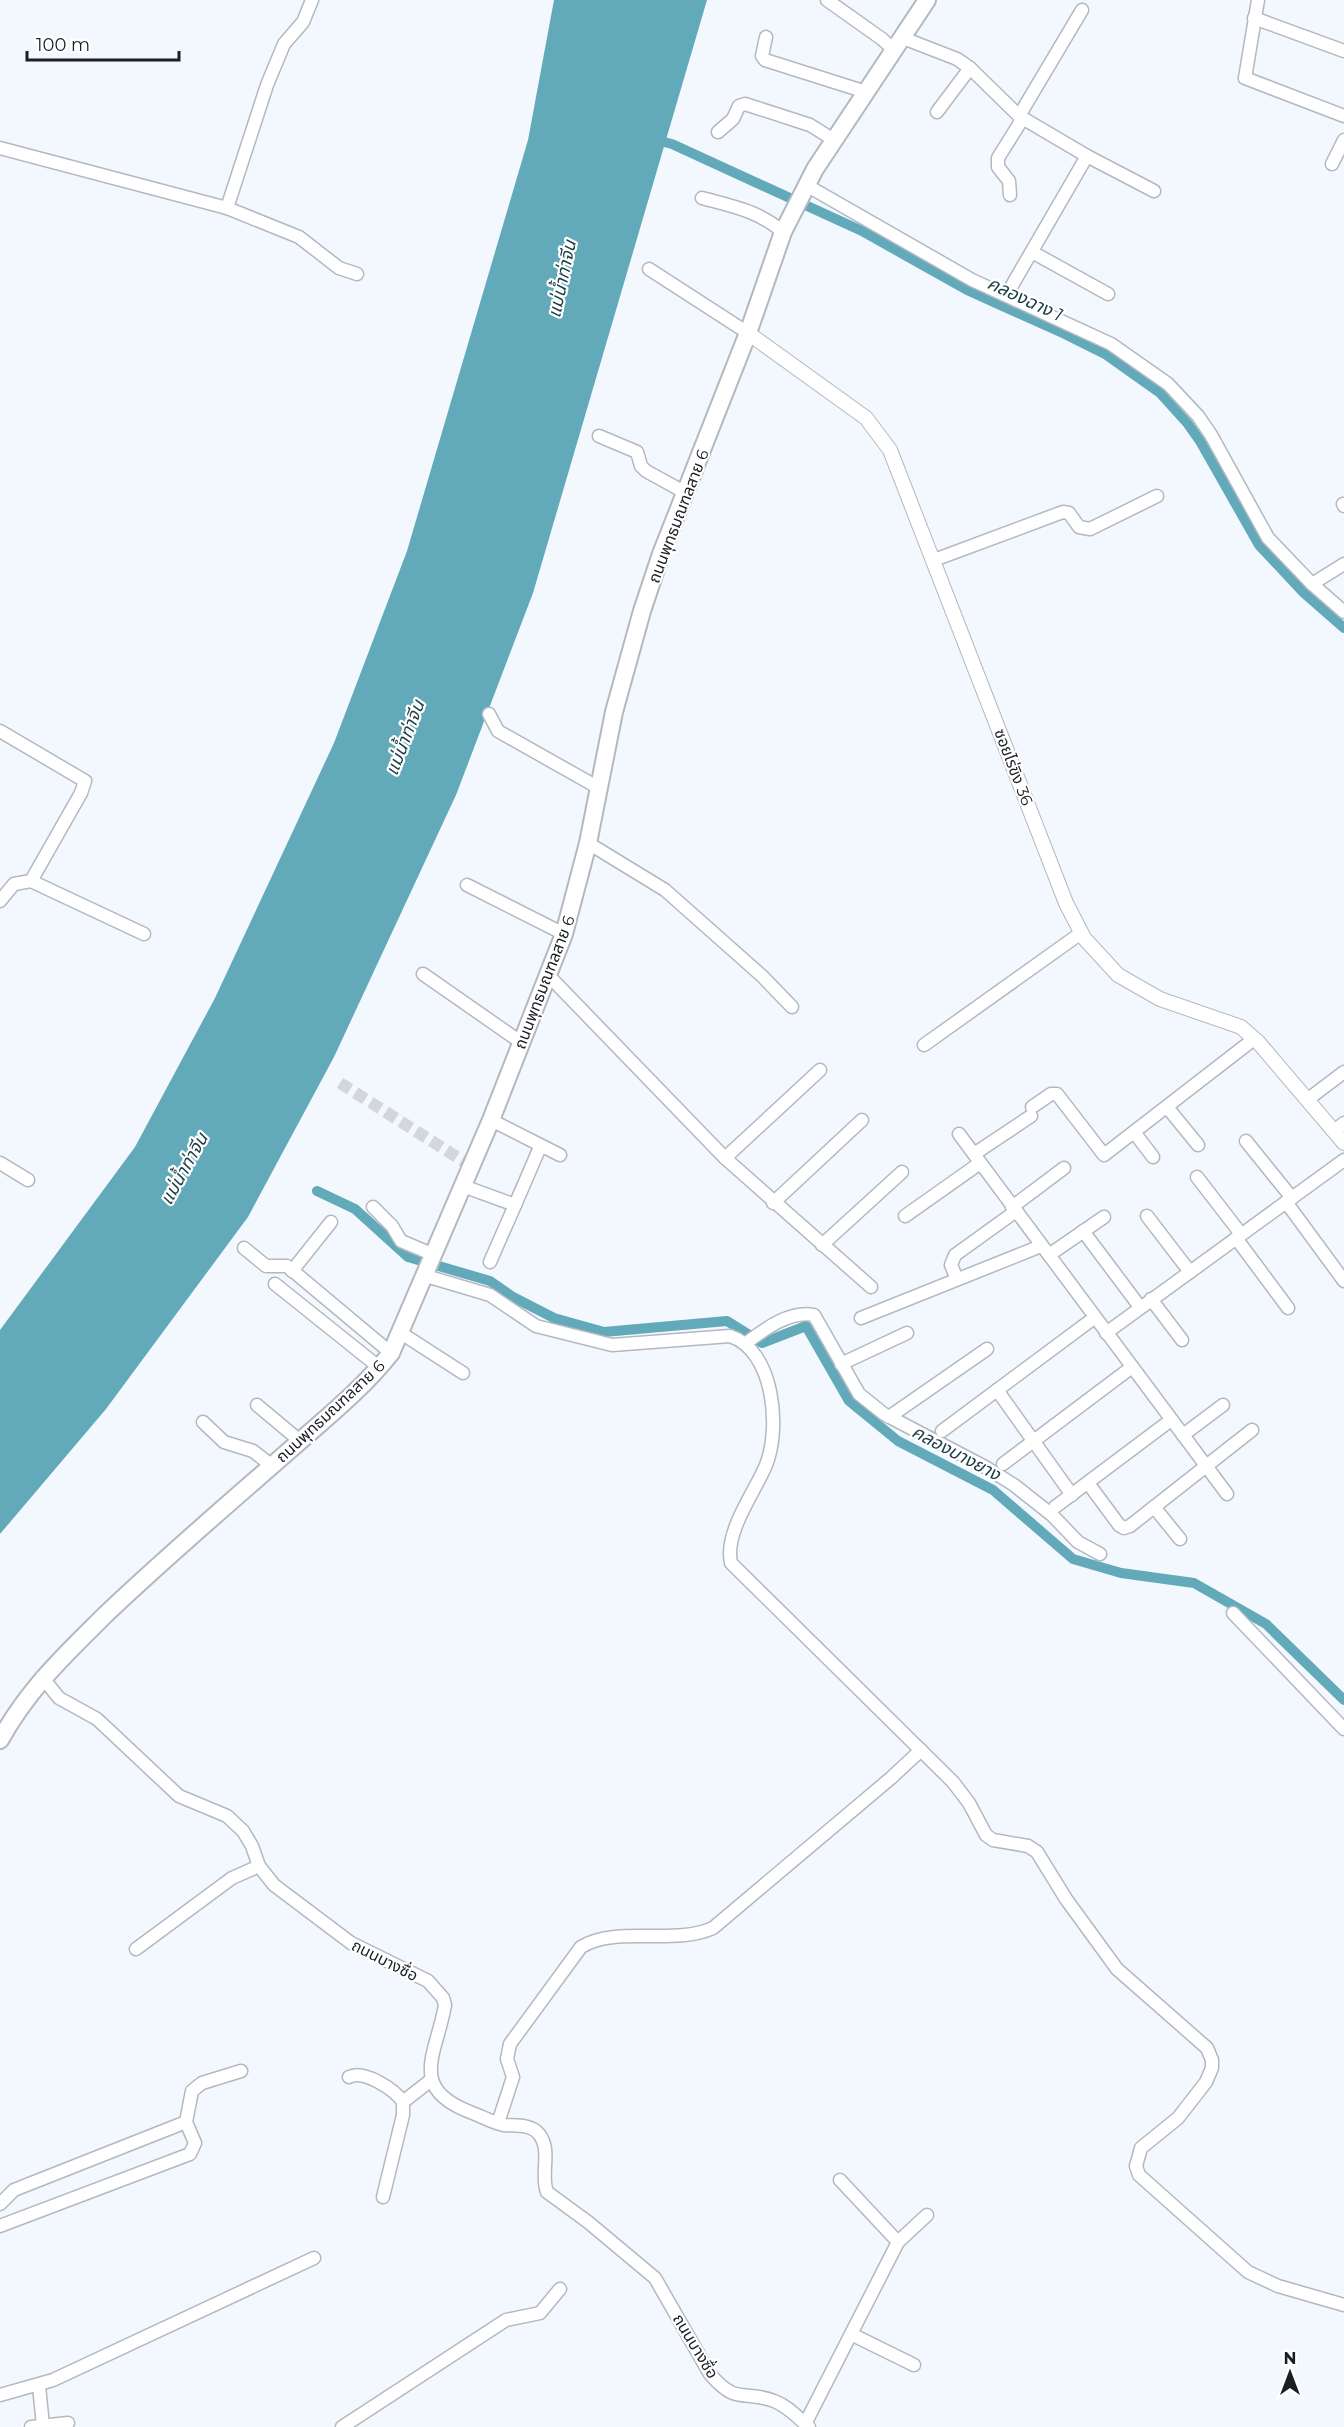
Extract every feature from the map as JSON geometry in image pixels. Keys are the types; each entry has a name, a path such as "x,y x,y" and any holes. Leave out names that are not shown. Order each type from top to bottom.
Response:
{"main road":[{"name":"ถนนพุทธมณฑลสาย 6","path":"0,1740 22,1703 42,1677 147,1575 380,1368 391,1353 426,1276 522,1043 564,934 588,843 614,712 642,611 748,333 783,232 805,187 834,140 927,0"}],"street":[{"path":"226,208 267,85 284,44 303,22 312,0"},
{"path":"827,0 882,39 957,60 970,68 1021,117 1087,156 1154,191"},
{"path":"1258,0 1245,78 1344,116"},
{"path":"1010,195 1009,181 998,167 998,158 1082,10"},
{"path":"1254,18 1344,51"},
{"path":"766,37 762,56 765,60 866,92"},
{"path":"937,112 970,68"},
{"path":"718,132 733,119 739,106 745,104 810,125 834,140"},
{"path":"1332,164 1344,140"},
{"path":"0,148 226,208 299,237 339,268 357,274"},
{"path":"1007,294 1087,156"},
{"path":"805,187 972,280 1007,294 1111,344 1168,384 1198,416 1211,435 1268,538 1312,584 1344,612"},
{"path":"702,198 768,218 783,232"},
{"path":"1032,252 1108,294"},
{"path":"649,269 748,333"},
{"name":"ซอยไร่ขิง 36","path":"748,333 871,424 890,450 1066,903 1081,933 1118,975 1138,988 1160,999 1240,1027 1254,1039 1307,1100 1339,1127 1344,1143"},
{"path":"599,436 637,452 641,466 646,471 686,493"},
{"path":"934,560 1063,512 1069,513 1079,527 1090,530 1158,496"},
{"path":"1312,584 1344,564"},
{"path":"489,714 498,730 599,788"},
{"path":"0,731 85,781 81,793 31,881"},
{"path":"588,843 665,890 762,976 792,1007"},
{"path":"0,901 14,885 31,881 144,934"},
{"path":"467,885 564,934"},
{"path":"924,1046 1081,933"},
{"path":"423,974 522,1043"},
{"path":"548,975 725,1158 773,1203 871,1287"},
{"path":"905,1216 977,1159 1051,1094 1057,1094 1104,1155 1254,1039"},
{"path":"725,1158 820,1070"},
{"path":"1307,1100 1344,1072"},
{"path":"1167,1107 1198,1145"},
{"path":"490,1120 560,1155"},
{"path":"773,1203 862,1120"},
{"path":"1134,1132 1153,1156"},
{"path":"959,1134 1227,1494"},
{"path":"1246,1141 1344,1281"},
{"path":"490,1262 540,1147"},
{"path":"1106,1333 1344,1160"},
{"path":"0,1163 28,1180"},
{"path":"957,1279 951,1265 955,1255 1064,1168"},
{"path":"822,1245 902,1172"},
{"path":"1197,1177 1288,1308"},
{"path":"463,1186 515,1205"},
{"path":"373,1207 392,1226 401,1241 434,1255"},
{"path":"1147,1216 1190,1272"},
{"path":"861,1318 957,1279 1045,1251 1104,1217"},
{"path":"292,1270 331,1222"},
{"path":"1083,1231 1182,1340"},
{"path":"244,1248 266,1266 283,1264 292,1270 391,1353"},
{"path":"426,1276 490,1295 536,1326 596,1342 612,1345 719,1336 730,1336 748,1341 760,1362 768,1384 771,1441 766,1466 738,1524 730,1551 731,1563 953,1782 969,1803 986,1835 993,1840 1028,1846 1037,1852 1066,1899 1117,1969 1207,2048 1212,2060 1212,2068 1206,2082 1179,2118 1141,2148 1137,2166 1139,2175 1248,2272 1278,2286 1344,2306"},
{"path":"275,1284 380,1368"},
{"path":"748,1341 764,1330 800,1314 814,1315 859,1394 889,1417 987,1468 1014,1485 1052,1515 1078,1542 1100,1554"},
{"path":"942,1431 1095,1318"},
{"path":"401,1333 464,1373"},
{"path":"841,1364 907,1333"},
{"path":"889,1417 987,1349"},
{"path":"1003,1464 1132,1367"},
{"path":"997,1390 1071,1495"},
{"path":"1183,1435 1223,1405"},
{"path":"257,1406 300,1441"},
{"path":"1055,1507 1172,1420"},
{"path":"202,1422 224,1442 253,1451 272,1466"},
{"path":"1088,1483 1119,1525 1124,1527 1154,1507 1252,1430"},
{"path":"1154,1507 1180,1539"},
{"path":"1233,1613 1344,1729"},
{"name":"ถนนบางซื่อ","path":"42,1677 60,1698 97,1719 179,1796 227,1816 248,1838 259,1866 274,1885 351,1943 416,1974 436,1989 445,2005 435,2042 429,2082 438,2095 450,2105 498,2123 534,2129 541,2136 545,2150 547,2192 621,2247 655,2278 718,2384 737,2396 776,2402 807,2425"},
{"path":"498,2123 513,2077 507,2060 510,2044 581,1947 598,1939 680,1935 703,1932 712,1928 787,1867 921,1750"},
{"path":"136,1949 232,1878 259,1866"},
{"path":"0,2226 190,2154 195,2143 186,2122 192,2091 202,2083 241,2070"},
{"path":"349,2077 360,2075 409,2099"},
{"path":"382,2197 409,2099 429,2082"},
{"path":"0,2204 14,2190 186,2122"},
{"path":"840,2180 898,2242"},
{"path":"807,2425 898,2242 927,2215"},
{"path":"0,2395 39,2386 314,2258"},
{"path":"342,2427 506,2320 540,2313 560,2289"},
{"path":"851,2334 914,2365"},
{"path":"39,2386 37,2426 68,2422"}],"water":[{"name":"แม่น้ำท่าจีน","path":"554,0 707,0 533,593 456,795 334,1057 248,1217 106,1409 0,1534 0,1330 135,1147 215,998 334,743 407,551 528,140"}],"waterway":[{"name":"คลองฉาง 1","path":"652,139 672,144 862,231 967,290 1105,354 1160,393 1188,424 1259,545 1304,593 1344,628"},
{"name":"คลองบางยาง","path":"317,1191 355,1209 408,1257 490,1281 513,1297 554,1318 604,1332 727,1321 762,1343 806,1326 849,1401 898,1441 993,1490 1073,1559 1121,1573 1194,1583 1266,1624 1344,1700"}],"tunnel":[{"path":"340,1083 471,1166"}]}
